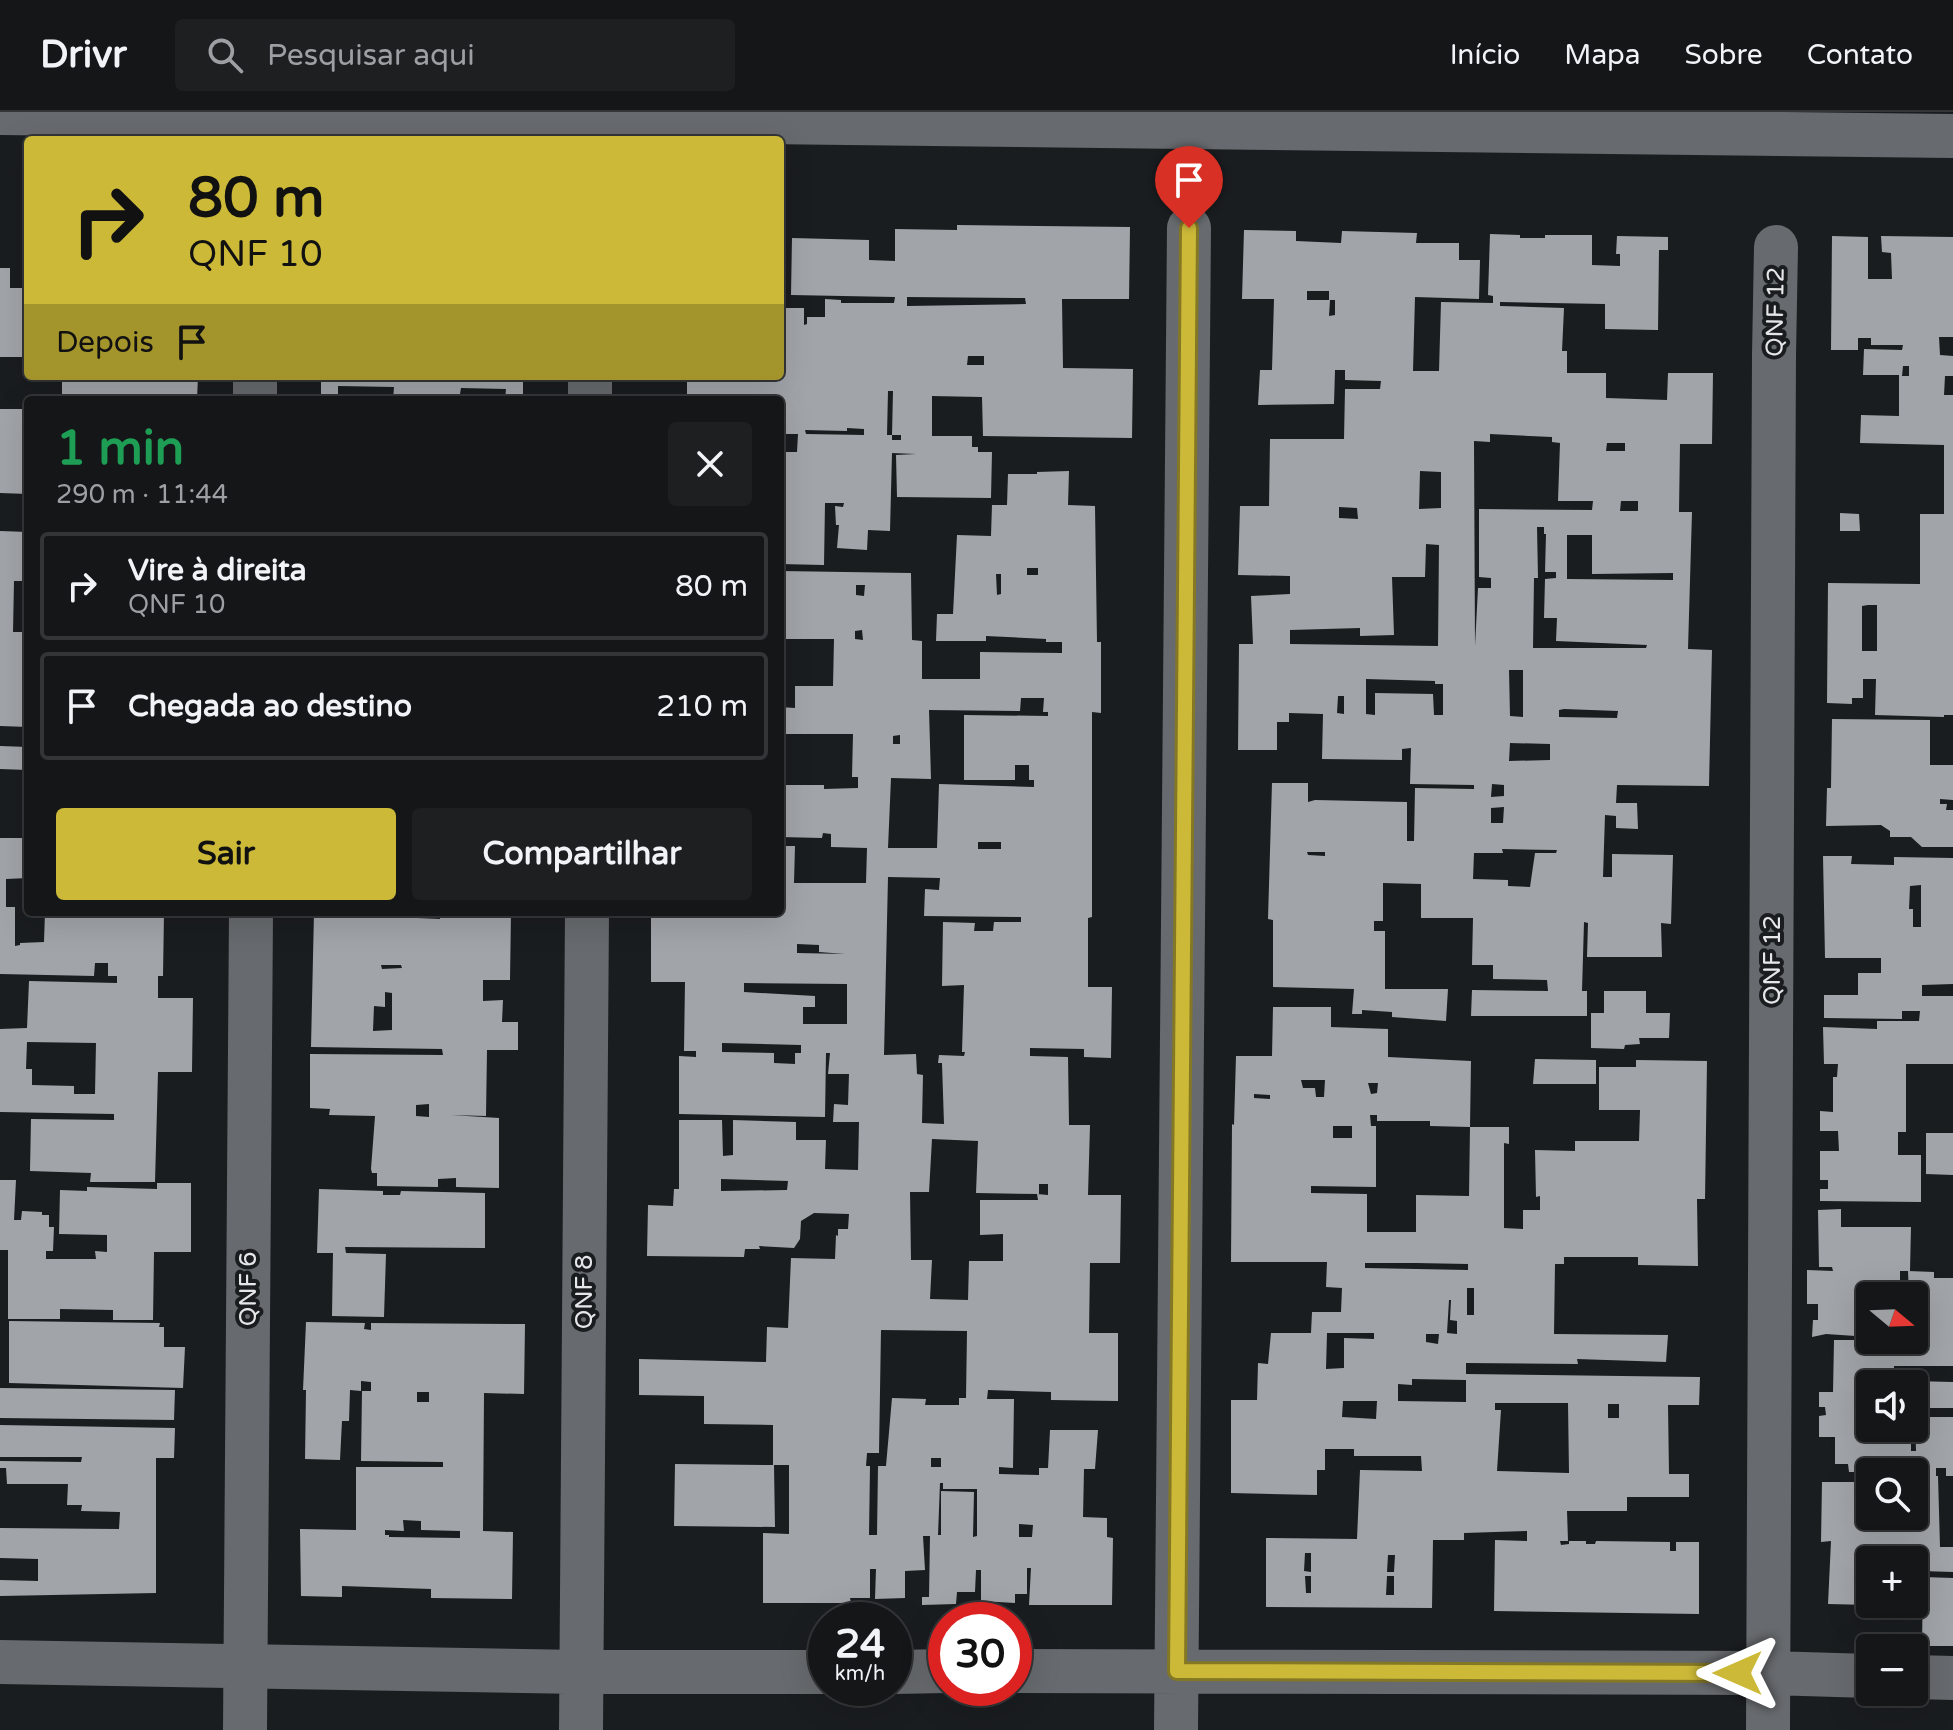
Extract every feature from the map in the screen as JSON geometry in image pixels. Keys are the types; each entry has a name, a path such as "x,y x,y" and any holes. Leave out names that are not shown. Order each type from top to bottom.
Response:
{"street":[{"path":"0,113 1217,120 1941,128"},
{"path":"1176,1730 1189,228"},
{"name":"QNF 12","path":"1768,1730 1776,247"},
{"name":"QNF 6","path":"245,1730 251,916"},
{"name":"QNF 8","path":"581,1730 587,916"},
{"path":"0,1662 581,1672 808,1672"},
{"path":"1032,1671 1856,1676"},
{"path":"1928,1677 1953,1678"}],"building":[{"path":"957,225 1130,227 1129,299 1062,299 1063,368 1133,369 1132,438 983,436 982,397 932,396 932,436 972,436 972,447 978,447 978,452 992,452 991,498 897,497 896,455 916,454 892,453 890,531 868,530 867,550 837,548 839,525 836,525 835,506 843,507 844,503 825,503 824,565 784,564 784,452 797,452 798,434 784,434 784,396 687,396 687,380 784,380 784,308 804,308 804,325 807,324 807,317 825,317 825,299 841,300 841,303 894,303 895,297 791,295 792,238 869,240 869,260 895,261 895,229 957,230","holes":["907,297 1025,298 1026,304 907,306","968,356 984,356 984,365 967,365","888,391 893,391 892,435 887,435","847,428 864,429 864,435 806,434 805,430 847,431","892,435 901,435 901,440 892,440"]},
{"path":"23,227 24,357 0,357 0,268 10,268 10,288 23,288"},
{"path":"1244,230 1296,231 1296,241 1341,243 1342,231 1417,233 1416,243 1459,243 1459,260 1480,260 1479,299 1415,297 1413,371 1439,371 1441,302 1493,303 1493,296 1488,295 1490,234 1520,235 1520,238 1592,235 1592,265 1620,266 1620,254 1616,254 1617,236 1668,237 1668,250 1659,250 1658,330 1605,329 1605,304 1500,302 1500,306 1564,308 1562,351 1567,351 1567,373 1606,373 1606,398 1667,400 1668,373 1713,373 1712,444 1680,444 1679,512 1692,512 1688,649 1712,650 1709,786 1617,785 1616,803 1637,803 1638,829 1616,828 1616,816 1605,815 1603,877 1612,877 1612,854 1673,855 1671,924 1661,923 1662,957 1587,957 1588,923 1584,922 1582,991 1587,991 1587,1016 1471,1016 1472,990 1548,991 1547,980 1493,979 1493,965 1472,965 1473,918 1421,918 1421,884 1383,883 1383,921 1374,921 1374,931 1385,931 1385,989 1448,989 1446,1021 1392,1017 1392,1012 1362,1010 1362,1014 1352,1014 1354,989 1273,987 1273,920 1268,919 1272,783 1308,783 1308,802 1407,802 1407,841 1414,841 1415,788 1474,789 1474,785 1410,784 1411,748 1402,749 1402,760 1322,759 1323,714 1289,713 1289,722 1277,722 1277,750 1238,750 1239,644 1253,644 1251,596 1290,594 1290,576 1238,575 1240,506 1269,506 1270,439 1344,439 1345,389 1380,389 1381,381 1345,380 1345,370 1335,370 1334,404 1258,405 1260,370 1272,370 1274,299 1242,299","holes":["1307,291 1329,291 1329,300 1307,300","1330,300 1335,300 1335,315 1329,316","1490,434 1552,437 1552,442 1560,443 1558,501 1593,501 1592,510 1479,509 1479,577 1491,578 1491,588 1478,588 1475,646 1474,441 1490,442","1607,443 1625,443 1625,451 1606,451","1420,471 1441,472 1441,508 1419,509","1621,501 1638,501 1638,511 1620,511","1339,507 1357,508 1358,519 1339,518","1537,527 1544,527 1545,572 1556,572 1556,578 1545,579 1544,618 1557,618 1556,641 1647,645 1646,648 1533,648 1534,578 1538,578","1567,535 1592,535 1592,574 1673,573 1673,580 1567,579","1426,544 1439,545 1438,646 1290,644 1290,630 1360,628 1360,636 1394,635 1392,577 1425,577","1509,670 1523,670 1523,717 1510,716","1366,679 1435,681 1435,684 1443,684 1443,715 1434,715 1433,694 1375,693 1375,715 1366,714","1338,696 1344,696 1344,714 1337,713","1564,709 1618,711 1617,718 1559,717 1559,710","1510,743 1550,744 1550,760 1509,761","1492,784 1504,785 1504,796 1491,797","1504,807 1503,823 1491,823 1491,808","1502,849 1557,850 1556,853 1535,853 1530,887 1508,886 1508,880 1473,879 1474,853 1503,853","1307,852 1325,852 1325,856 1308,855"]},
{"path":"1832,236 1868,237 1868,279 1892,279 1891,253 1882,252 1881,236 1953,237 1953,337 1939,337 1940,355 1953,356 1953,376 1945,376 1944,395 1953,395 1953,715 1875,715 1876,679 1863,679 1863,698 1852,698 1852,704 1827,703 1828,583 1920,584 1920,514 1944,514 1944,445 1860,443 1861,415 1899,416 1899,375 1863,375 1864,349 1902,350 1903,345 1871,345 1871,338 1858,338 1858,350 1831,350","holes":["1903,366 1909,366 1909,376 1902,376","1877,605 1877,651 1862,651 1862,606"]},
{"path":"62,380 198,380 197,396 62,396"},
{"path":"321,380 523,380 523,396 505,396 506,389 461,388 460,396 393,396 394,387 338,386 338,396 321,396"},
{"path":"0,409 24,409 24,494 0,493"},
{"path":"1069,471 1068,505 1095,506 1101,713 1092,712 1092,917 1088,918 1088,987 1112,987 1111,1058 1084,1057 1084,1049 1030,1048 1030,1056 1068,1057 1069,1125 1090,1125 1088,1195 1121,1195 1120,1263 1090,1263 1089,1333 1118,1333 1118,1401 1051,1400 1051,1392 988,1390 987,1399 1014,1399 1013,1468 999,1467 999,1474 1039,1475 1039,1468 1048,1468 1050,1430 1098,1430 1095,1469 1084,1469 1083,1517 1107,1518 1107,1537 1113,1538 1112,1605 1032,1605 1029,1602 1031,1568 1027,1568 1027,1594 1015,1594 1015,1602 981,1601 981,1570 976,1570 975,1592 957,1592 956,1602 928,1602 928,1605 922,1605 922,1597 929,1597 930,1536 923,1536 925,1570 905,1571 905,1598 875,1599 876,1569 870,1569 870,1598 850,1598 851,1602 763,1603 763,1533 789,1534 789,1465 773,1465 773,1425 704,1424 704,1396 639,1395 639,1359 766,1362 767,1327 788,1328 791,1258 835,1259 836,1235 838,1229 848,1229 849,1214 814,1213 801,1221 800,1239 794,1248 759,1246 760,1249 745,1249 744,1257 647,1256 648,1205 673,1206 674,1189 679,1189 679,1120 722,1120 723,1156 733,1155 733,1120 796,1122 796,1140 826,1140 825,1169 858,1170 859,1122 833,1122 834,1104 848,1105 849,1074 828,1074 830,1053 826,1053 825,1117 679,1114 679,1056 696,1057 696,1051 684,1051 685,982 651,982 651,916 784,916 784,846 795,846 794,883 866,883 867,848 831,847 831,834 823,833 822,838 784,837 784,785 858,788 858,777 852,777 853,734 784,734 784,707 795,708 795,686 833,686 834,639 785,639 784,571 911,573 912,640 922,641 922,679 980,679 980,652 1062,653 1062,642 1046,642 1046,639 986,636 986,641 936,641 937,614 953,614 957,535 991,536 992,505 1007,505 1008,474","holes":["1027,568 1038,568 1038,575 1027,575","996,574 1001,574 1001,594 997,595","856,585 865,585 864,596 856,595","862,630 863,640 855,639 855,631","1021,698 1044,698 1043,712 1048,712 1048,716 964,715 964,780 1015,780 1015,765 1029,765 1029,780 1034,780 1034,787 939,784 937,848 888,848 891,778 931,779 929,710 1020,711","900,735 900,744 893,744 893,736","978,842 1001,842 1001,849 978,849","888,877 940,878 939,890 925,889 924,916 1021,917 1021,922 994,922 993,931 974,931 975,923 943,922 942,986 964,985 962,1052 965,1052 964,1056 939,1055 938,1063 942,1063 944,1124 922,1123 923,1075 917,1074 916,1054 884,1055","797,944 819,945 819,952 845,954 797,953","744,983 847,984 847,1024 803,1024 803,1007 815,1007 815,996 744,992","722,1043 801,1045 801,1053 795,1053 795,1064 774,1063 774,1053 722,1052","932,1139 978,1141 976,1193 1039,1194 1039,1184 1048,1184 1048,1195 1037,1194 1038,1200 980,1200 980,1235 1003,1234 1003,1261 969,1261 968,1300 930,1299 932,1260 911,1260 910,1192 929,1192","721,1179 788,1181 787,1190 721,1191","881,1330 967,1331 966,1398 959,1398 959,1405 925,1405 926,1399 892,1398 886,1466 878,1466 877,1535 869,1535 870,1466 866,1466 867,1453 879,1453","931,1458 941,1458 941,1467 931,1467","940,1483 943,1483 943,1489 977,1489 977,1536 973,1537 974,1492 941,1491 941,1535 938,1535","1019,1524 1033,1525 1032,1537 1019,1537"]},
{"path":"1840,513 1859,514 1860,531 1840,531"},
{"path":"0,531 24,532 24,581 14,581 13,632 24,632 24,727 0,726"},
{"path":"1832,719 1930,720 1930,765 1953,765 1953,800 1940,799 1940,804 1947,804 1946,810 1953,810 1953,847 1922,847 1911,837 1890,837 1890,831 1881,825 1826,826 1827,788 1831,788"},
{"path":"0,746 24,747 24,770 0,769"},
{"path":"0,838 24,838 24,878 6,879 6,907 15,907 15,946 44,942 45,916 164,916 163,976 158,976 158,998 193,998 192,1072 158,1072 155,1182 90,1182 91,1173 30,1171 31,1119 114,1120 114,1114 0,1112 0,1029 27,1028 29,981 117,983 117,976 108,976 108,963 95,963 94,976 0,974","holes":["27,1042 96,1043 95,1094 74,1094 74,1086 32,1085 32,1069 26,1069"]},
{"path":"1823,856 1852,856 1851,864 1894,865 1894,857 1953,858 1953,984 1922,985 1922,996 1953,996 1953,1064 1906,1064 1906,1132 1898,1132 1898,1155 1921,1155 1921,1202 1820,1201 1820,1189 1828,1189 1828,1180 1820,1180 1820,1151 1839,1151 1838,1131 1820,1131 1820,1111 1833,1112 1833,1077 1837,1077 1838,1064 1824,1064 1823,1027 1877,1029 1877,1021 1919,1021 1920,1011 1902,1011 1902,1019 1824,1018 1824,995 1858,995 1858,973 1881,973 1881,958 1825,958","holes":["1921,885 1921,927 1913,927 1913,909 1909,909 1910,886"]},
{"path":"314,916 440,919 440,916 511,916 510,980 483,980 483,1001 503,1000 502,1022 518,1022 518,1050 487,1050 486,1116 451,1115 499,1118 499,1188 456,1187 456,1178 438,1179 438,1187 377,1186 377,1173 372,1173 371,1169 375,1116 329,1115 330,1109 310,1108 310,1054 443,1055 442,1049 311,1047","holes":["381,965 401,965 402,968 382,969","385,992 392,993 392,1030 373,1031 374,1006 385,1007","429,1104 429,1117 416,1116 416,1105"]},
{"path":"1604,991 1646,991 1646,1013 1670,1013 1669,1038 1639,1038 1640,1044 1625,1045 1624,1049 1591,1048 1591,1013 1604,1013"},
{"path":"1273,1007 1331,1007 1331,1027 1388,1029 1388,1057 1471,1061 1470,1127 1509,1127 1509,1144 1504,1143 1504,1228 1523,1229 1523,1210 1540,1210 1540,1196 1536,1197 1535,1150 1575,1151 1575,1141 1639,1141 1640,1110 1599,1110 1599,1067 1636,1067 1636,1060 1707,1061 1705,1199 1697,1199 1698,1266 1638,1265 1638,1257 1564,1257 1564,1264 1555,1264 1554,1334 1668,1335 1666,1362 1577,1359 1578,1364 1466,1363 1466,1374 1700,1377 1699,1405 1668,1405 1669,1474 1689,1474 1689,1497 1627,1497 1627,1511 1567,1511 1568,1541 1560,1541 1561,1545 1569,1544 1569,1541 1586,1541 1586,1544 1595,1544 1596,1541 1670,1542 1670,1551 1676,1551 1676,1542 1699,1542 1699,1614 1494,1611 1495,1540 1527,1541 1527,1531 1464,1533 1464,1540 1433,1540 1432,1608 1266,1607 1266,1538 1357,1539 1360,1470 1422,1471 1421,1456 1354,1456 1354,1449 1325,1449 1325,1470 1317,1470 1317,1495 1231,1493 1231,1400 1257,1400 1258,1363 1268,1364 1271,1333 1311,1333 1312,1312 1341,1312 1342,1288 1326,1287 1327,1262 1231,1262 1236,1056 1272,1056","holes":["1301,1080 1325,1080 1324,1097 1316,1097 1315,1088 1303,1088","1368,1083 1378,1083 1377,1093 1371,1094","1254,1094 1270,1095 1270,1099 1254,1098","1370,1115 1377,1115 1377,1121 1430,1121 1430,1126 1470,1127 1469,1196 1416,1195 1416,1232 1367,1232 1367,1194 1311,1193 1311,1186 1376,1187 1376,1126 1371,1126","1333,1126 1352,1126 1352,1138 1333,1138","1365,1263 1468,1264 1468,1270 1365,1268","1467,1288 1474,1288 1474,1315 1467,1315","1449,1300 1450,1320 1457,1321 1457,1334 1447,1333","1327,1333 1374,1333 1374,1339 1344,1338 1344,1368 1326,1369","1426,1334 1439,1334 1438,1344 1426,1342","1412,1379 1466,1380 1466,1402 1398,1401 1398,1384 1412,1385","1343,1401 1377,1401 1376,1419 1342,1417","1495,1403 1568,1403 1569,1473 1497,1471 1501,1410 1495,1410","1608,1404 1619,1404 1619,1418 1608,1418","1305,1553 1311,1553 1311,1572 1304,1571","1388,1555 1395,1555 1394,1572 1387,1572","1305,1576 1311,1576 1311,1593 1306,1593","1387,1576 1394,1576 1394,1595 1386,1595"]},
{"path":"1535,1059 1596,1060 1596,1084 1533,1084"},
{"path":"1926,1133 1953,1133 1953,1175 1926,1174"},
{"path":"0,1180 16,1180 14,1220 21,1220 22,1211 49,1215 49,1227 54,1227 53,1251 46,1251 46,1259 96,1259 95,1251 107,1252 107,1235 59,1234 60,1190 87,1191 87,1187 157,1189 157,1183 191,1183 191,1252 154,1252 153,1320 113,1320 113,1310 60,1309 60,1319 8,1319 8,1250 0,1250"},
{"path":"319,1189 383,1191 383,1195 400,1195 401,1191 485,1193 485,1248 345,1247 346,1253 386,1254 384,1317 332,1316 333,1253 317,1253"},
{"path":"1841,1209 1841,1227 1911,1227 1910,1271 1900,1271 1900,1282 1856,1282 1856,1336 1826,1334 1812,1337 1813,1320 1818,1320 1818,1304 1807,1304 1807,1270 1833,1271 1832,1267 1819,1267 1818,1210"},
{"path":"1908,1271 1934,1272 1934,1278 1953,1278 1953,1366 1894,1366 1894,1370 1856,1370 1856,1442 1911,1442 1911,1451 1916,1451 1916,1442 1928,1442 1928,1417 1953,1417 1953,1476 1946,1476 1946,1468 1936,1468 1936,1476 1940,1547 1953,1547 1953,1572 1928,1571 1928,1546 1856,1546 1856,1605 1828,1604 1831,1541 1821,1542 1822,1482 1856,1482 1856,1530 1928,1530 1928,1458 1856,1458 1856,1472 1849,1472 1848,1464 1835,1464 1835,1437 1819,1437 1819,1416 1826,1415 1825,1407 1819,1407 1819,1392 1833,1392 1834,1340 1856,1340 1856,1354 1928,1354 1928,1282 1908,1282"},
{"path":"9,1321 160,1323 159,1327 164,1327 164,1347 185,1347 183,1388 9,1383"},
{"path":"306,1322 365,1323 364,1329 371,1330 371,1323 525,1324 524,1394 484,1393 483,1531 513,1532 512,1599 431,1598 431,1589 342,1586 342,1597 301,1596 300,1529 356,1530 356,1467 443,1467 443,1462 361,1461 362,1391 371,1391 371,1382 361,1381 361,1391 350,1390 349,1421 342,1421 340,1460 305,1459 306,1390 303,1390","holes":["417,1392 429,1392 429,1402 417,1402","403,1520 421,1521 421,1530 460,1531 460,1538 385,1535 385,1530 404,1531"]},
{"path":"1928,1381 1953,1382 1953,1408 1928,1408"},
{"path":"0,1388 175,1390 174,1420 0,1418"},
{"path":"0,1425 175,1428 174,1458 156,1458 156,1593 0,1596 0,1580 38,1581 38,1559 0,1558 0,1528 119,1529 120,1512 81,1511 82,1505 67,1505 68,1484 7,1484 6,1468 0,1468 0,1461 81,1462 82,1457 0,1457"},
{"path":"675,1464 774,1465 775,1527 674,1526"},
{"path":"1928,1577 1953,1578 1953,1646 1928,1646 1928,1634 1922,1634 1922,1618 1928,1618"}],"route":[{"path":"1189,228 1177,1671 1738,1673"}]}
